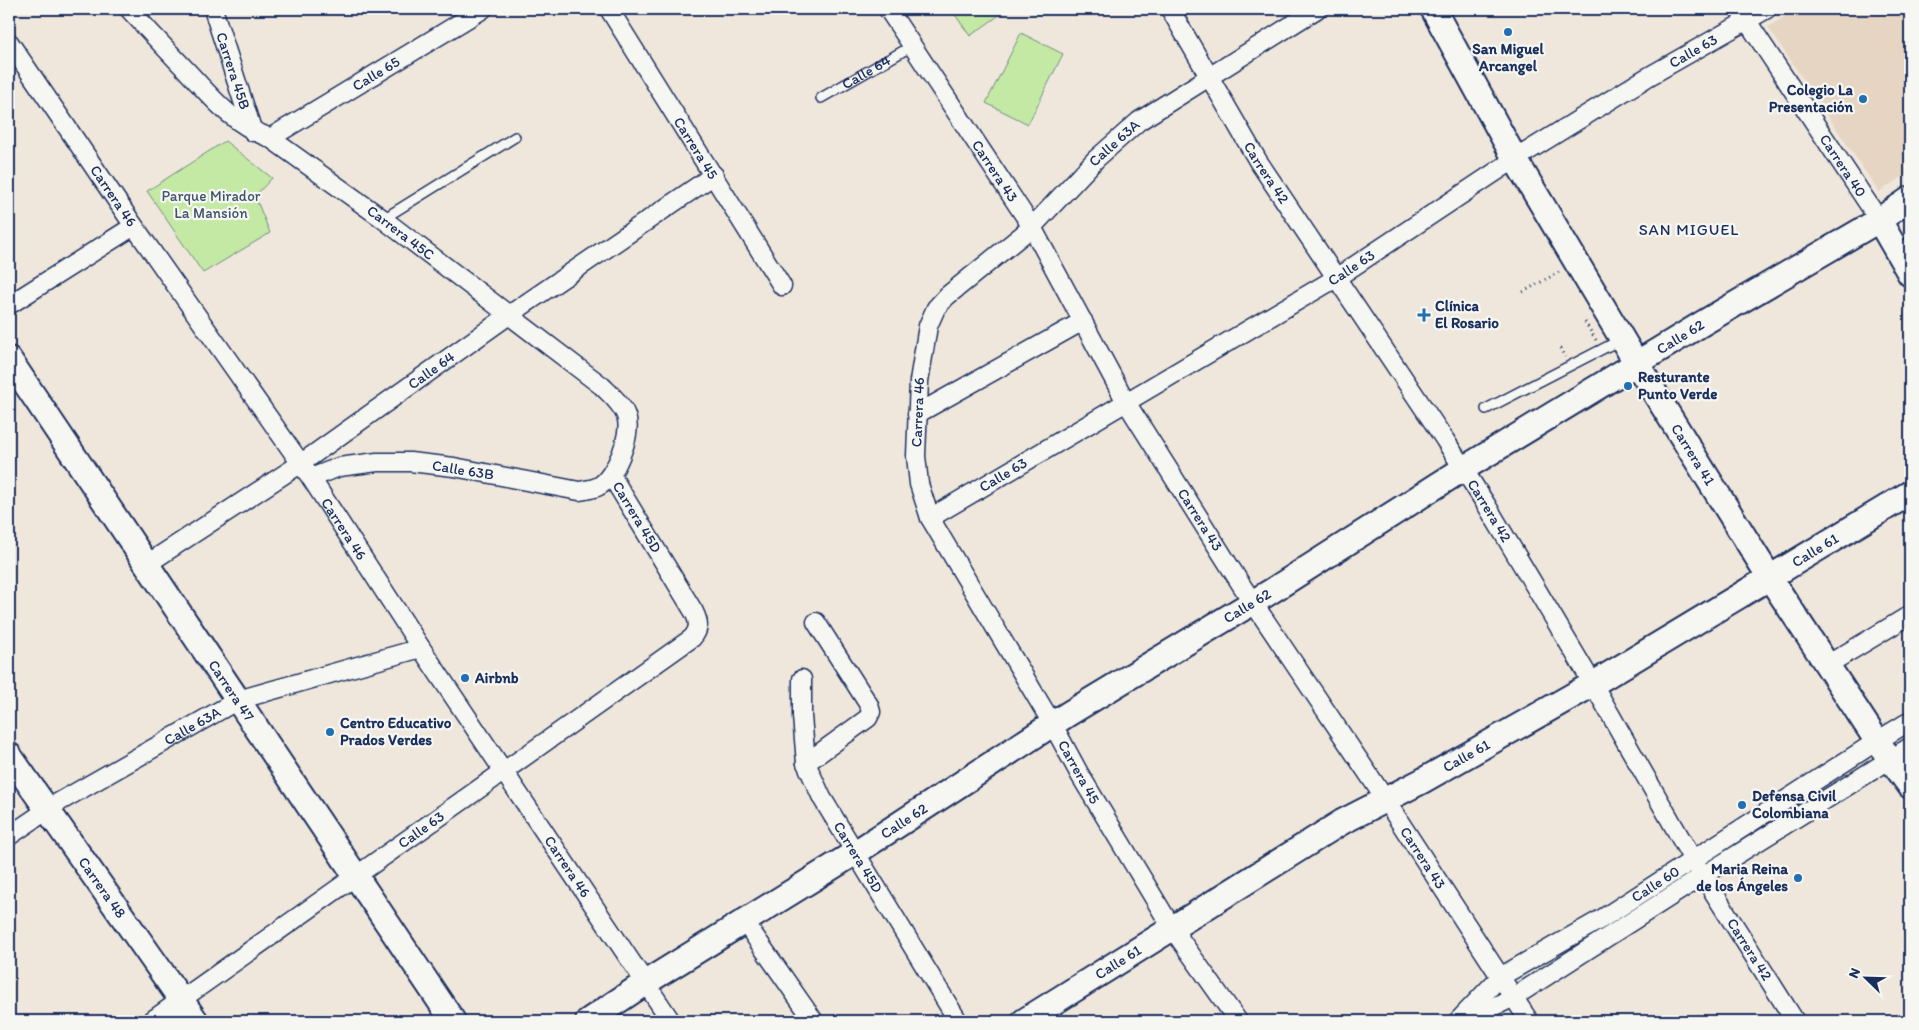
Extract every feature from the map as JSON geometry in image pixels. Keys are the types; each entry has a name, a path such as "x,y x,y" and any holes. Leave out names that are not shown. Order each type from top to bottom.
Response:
{"main road":[{"name":"Carrera 41","path":"1433,9 1515,159 1638,365 1770,578 1877,741 1901,754 1910,786"},
{"name":"Calle 62","path":"588,1021 645,983 855,853 1053,724 1464,469 1638,365 1704,323 1879,220 1910,199"},
{"name":"Carrera 40","path":"1879,220 1910,274"},
{"name":"Carrera 47","path":"9,359 453,1021"},
{"name":"Calle 61","path":"1024,1021 1342,822 1385,801 1593,684 1910,493"},
{"name":"Carrera 48","path":"9,755 196,1021"}],"street":[{"name":"Carrera 45C","path":"129,9 217,103 237,121 262,135 383,219 602,386 618,402 627,417 627,435 611,475"},
{"name":"Carrera 45B","path":"212,9 262,135"},
{"name":"Calle 65","path":"262,135 483,9"},
{"name":"Carrera 45","path":"609,9 782,286"},
{"name":"Carrera 43","path":"888,9 1032,227 1126,402 1242,586 1254,601 1529,1021"},
{"name":"Carrera 42","path":"1170,9 1258,161 1464,469 1593,684 1693,860 1795,1021"},
{"name":"Calle 63A","path":"936,308 947,296 1032,227 1117,138 1139,121 1317,9"},
{"name":"Calle 63","path":"930,518 1336,278 1515,159 1743,15 1767,9"},
{"name":"Carrera 40","path":"1743,15 1879,220"},
{"name":"Carrera 46","path":"9,42 134,226 311,478 421,648 671,1021"},
{"name":"Calle 64","path":"147,564 300,464 509,315 714,175"},
{"path":"9,306 134,226"},
{"name":"Carrera 46","path":"930,518 919,484 916,456 917,414 924,344 928,326 936,308"},
{"path":"917,414 1083,321"},
{"name":"Calle 63B","path":"311,478 339,467 377,462 410,462 454,467 580,491 598,487 611,475"},
{"name":"Carrera 45D","path":"611,475 699,621 697,632 692,638"},
{"name":"Carrera 45","path":"930,518 1172,928 1238,1021"},
{"path":"1827,665 1910,615"},
{"path":"806,763 868,718 871,712 869,705 816,622"},
{"name":"Calle 63","path":"152,1021 692,638"},
{"name":"Calle 63A","path":"9,836 48,810 238,700 421,648"},
{"name":"Carrera 45D","path":"802,679 802,716 806,763 822,798 958,1021"},
{"name":"Calle 60","path":"1458,1021 1500,977 1604,918 1910,721"},
{"name":"Calle 60","path":"1464,1021 1514,997 1901,754"},
{"path":"744,921 814,1021"}],"lane":[{"name":"Calle 64","path":"821,98 912,46"},
{"path":"383,219 516,136"},
{"path":"1486,410 1622,338"}],"path":[{"path":"1523,292 1562,270"},
{"path":"1585,322 1602,349"}],"shaded area":[{"name":"Colegio La Presentación","path":"1798,9 1910,9 1910,172 1879,192 1768,27"}],"green space":[{"path":"951,9 1008,9 970,36"},
{"path":"1021,33 1063,54 1028,124 986,103"},
{"name":"Parque Mirador La Mansión","path":"225,141 272,178 255,196 270,233 203,273 147,191"}],"place":[{"name":"San Miguel Arcangel","path":"1508,32"},
{"name":"Colegio La Presentación","path":"1863,99"},
{"name":"Clínica El Rosario","path":"1424,315"},
{"name":"Resturante Punto Verde","path":"1628,386"},
{"name":"Airbnb","path":"465,678"},
{"name":"Centro Educativo Prados Verdes","path":"330,732"},
{"name":"Defensa Civil Colombiana","path":"1742,805"},
{"name":"Maria Reina de los Ángeles","path":"1798,878"}],"district":[{"name":"SAN MIGUEL","path":"1689,229"}]}
